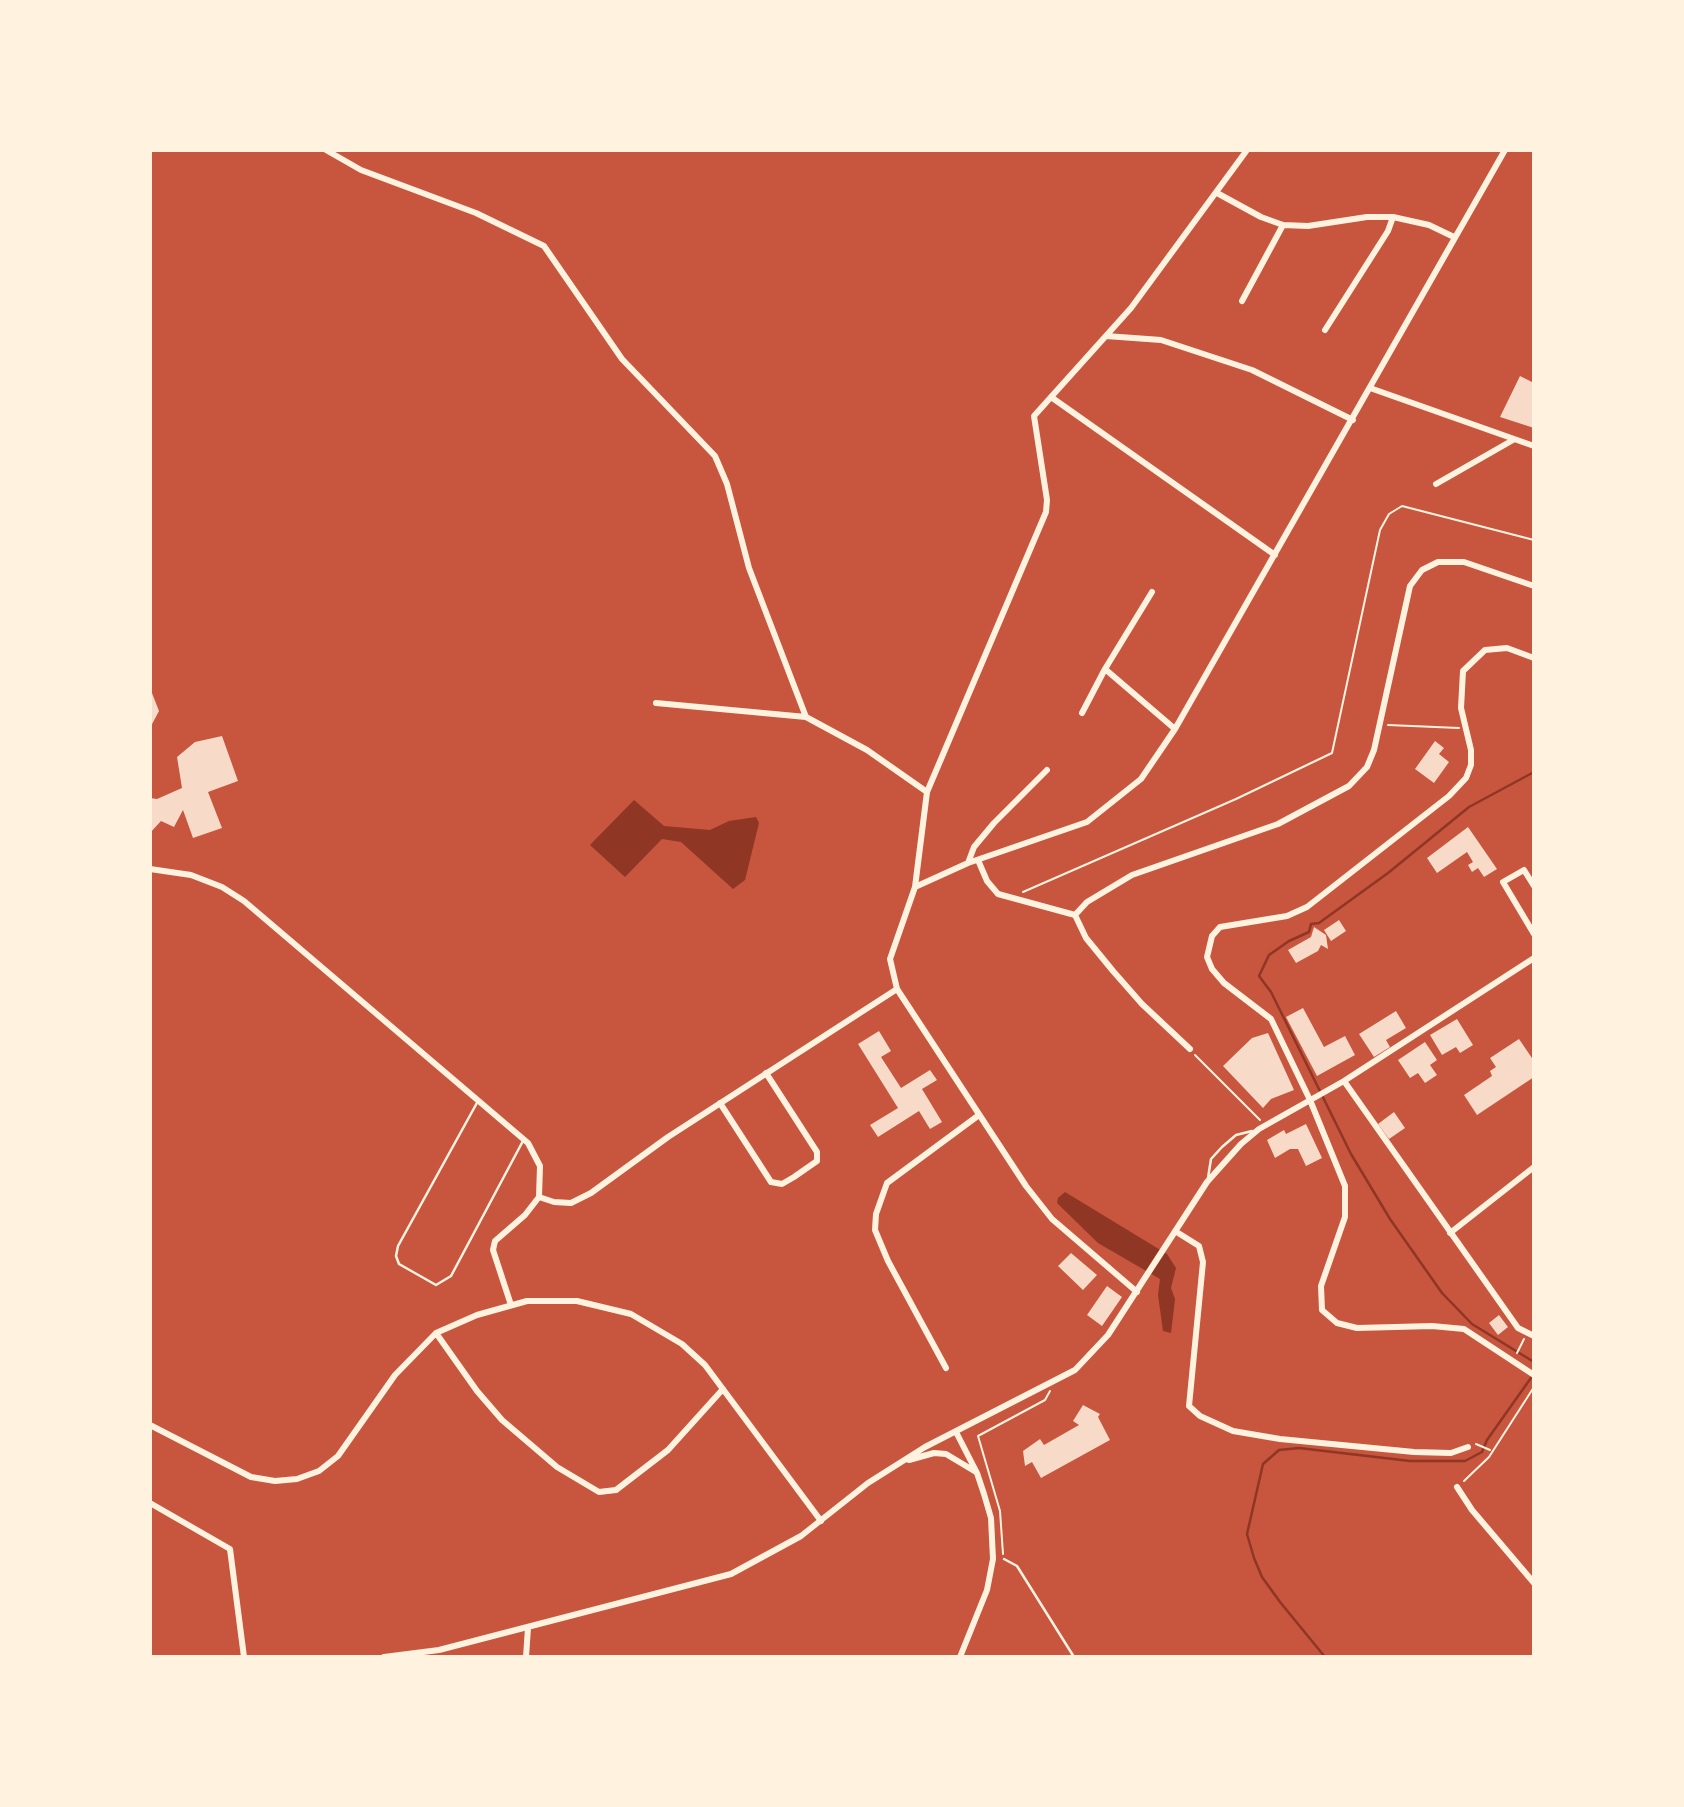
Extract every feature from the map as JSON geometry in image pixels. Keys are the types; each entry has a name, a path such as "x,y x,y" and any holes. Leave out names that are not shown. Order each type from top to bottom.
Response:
{"street":[{"path":"326,150 361,170 476,213 544,246 622,359 715,456 727,484 750,568 806,717"},
{"path":"1136,1292 1052,1219 1026,1186 897,989 890,960 915,887 927,792 1046,512 1048,500 1034,416 1154,279 1247,150"},
{"path":"915,887 968,863 1087,822 1141,779 1175,729 1505,150"},
{"path":"1217,193 1261,218 1283,225 1308,226 1367,217 1393,217 1429,225 1454,237"},
{"path":"1325,330 1388,231 1393,217"},
{"path":"1242,301 1283,225"},
{"path":"1106,336 1161,340 1252,370 1353,420"},
{"path":"1370,388 1534,446"},
{"path":"1051,397 1275,555"},
{"path":"1436,484 1514,440"},
{"path":"1075,915 1087,902 1132,875 1278,824 1349,786 1367,767 1380,724 1410,586 1422,570 1438,562 1464,562 1534,586"},
{"path":"1082,713 1105,669 1152,592"},
{"path":"1532,1374 1464,1329 1442,1326 1357,1328 1337,1323 1322,1310 1321,1286 1345,1217 1348,1199 1310,1100 1271,1019 1224,983 1212,969 1207,957 1212,936 1220,928 1287,916 1307,907 1449,796 1466,778 1471,765 1460,684 1463,671 1472,659 1485,650 1507,648 1534,658"},
{"path":"1105,669 1175,729"},
{"path":"656,703 806,717 867,750 927,792"},
{"path":"968,863 974,847 994,823 1047,770"},
{"path":"978,860 987,881 998,894 1075,915"},
{"path":"150,869 191,875 222,887 244,901 524,1139 540,1166 539,1197 525,1214 495,1241 493,1250 511,1305"},
{"path":"1534,886 1524,870 1503,882 1534,934"},
{"path":"1075,915 1086,938 1113,971 1190,1049"},
{"path":"384,1657 439,1650 528,1628 731,1574 764,1559 821,1521 867,1483 1082,1365 1098,1348 1207,1182 1230,1155 1262,1128 1343,1081 1534,958"},
{"path":"539,1197 571,1203 591,1193 720,1103 897,989"},
{"path":"720,1103 771,1182 782,1184 794,1177 817,1161 817,1152 766,1073"},
{"path":"1343,1081 1525,1335 1534,1336"},
{"path":"946,1368 888,1261 875,1230 876,1214 887,1183 979,1115"},
{"path":"1450,1233 1534,1167"},
{"path":"1175,1231 1199,1246 1203,1262 1189,1406 1200,1416 1233,1431 1280,1439 1414,1452 1451,1453 1468,1447"},
{"path":"150,1425 251,1477 275,1481 297,1479 319,1471 338,1456 395,1375 436,1333 458,1322 527,1301 577,1301 631,1314 682,1344 705,1365 821,1521"},
{"path":"436,1333 477,1391 502,1420 557,1467 599,1492 616,1490 668,1450 723,1389"},
{"path":"956,1432 977,1473 990,1518 993,1559 988,1590 960,1657"},
{"path":"900,1463 934,1453 946,1454 977,1473"},
{"path":"1457,1487 1472,1510 1534,1583"},
{"path":"150,1503 230,1549 244,1657"},
{"path":"526,1657 528,1628"}],"lane":[{"path":"478,1101 398,1246 396,1256 400,1264 436,1286 451,1276 524,1139"},
{"path":"1207,1182 1211,1159 1222,1147 1236,1135 1262,1128"},
{"path":"1004,1559 1017,1566 1074,1657"}],"path":[{"path":"1008,898 1236,799 1332,753 1380,530 1389,514 1402,506 1534,540"},
{"path":"1380,724 1466,729"},
{"path":"1190,1049 1262,1128"},
{"path":"1517,1353 1522,1345"},
{"path":"978,1436 1045,1400 1057,1380"},
{"path":"1457,1487 1484,1462 1534,1387"},
{"path":"1479,1444 1491,1450"}],"shaded area":[{"path":"634,800 664,826 710,830 729,821 756,817 759,823 745,880 733,889 681,842 662,839 625,877 590,845"},
{"path":"1065,1192 1167,1254 1176,1268 1171,1288 1175,1299 1171,1333 1163,1331 1158,1295 1160,1279 1098,1243 1057,1203 1058,1198"}],"building":[{"path":"1520,376 1534,383 1534,428 1500,417"},
{"path":"150,688 159,711 150,728"},
{"path":"222,736 238,781 208,792 222,828 193,838 183,810 174,827 161,821 150,833 150,798 157,799 182,788 177,757 195,742"},
{"path":"1435,741 1444,748 1439,754 1449,762 1434,783 1415,769"},
{"path":"1468,827 1497,869 1484,877 1478,868 1472,872 1468,865 1473,862 1467,852 1437,873 1427,858"},
{"path":"1339,920 1346,931 1331,941 1324,930"},
{"path":"1314,927 1326,935 1328,949 1321,945 1318,951 1296,963 1288,950 1311,937"},
{"path":"1303,1008 1324,1047 1345,1036 1355,1055 1317,1076 1286,1017"},
{"path":"1396,1011 1406,1028 1386,1040 1390,1047 1374,1057 1359,1034"},
{"path":"1457,1019 1473,1045 1460,1053 1456,1047 1442,1055 1430,1035"},
{"path":"879,1031 891,1051 881,1057 901,1088 930,1070 937,1080 922,1089 942,1122 930,1129 919,1111 878,1137 870,1125 898,1108 858,1044"},
{"path":"1268,1033 1294,1090 1271,1099 1263,1108 1223,1066 1252,1038"},
{"path":"1519,1039 1534,1061 1534,1077 1477,1115 1464,1095 1492,1076 1490,1071 1496,1067 1490,1058"},
{"path":"1425,1042 1437,1060 1430,1065 1437,1075 1425,1083 1418,1073 1410,1078 1398,1060"},
{"path":"1394,1112 1405,1128 1389,1139 1378,1124"},
{"path":"1306,1124 1322,1158 1306,1166 1298,1149 1290,1149 1275,1158 1267,1140 1284,1130 1286,1134"},
{"path":"1071,1253 1097,1275 1083,1290 1058,1266"},
{"path":"1107,1286 1122,1297 1102,1326 1087,1315"},
{"path":"1499,1315 1508,1327 1498,1335 1489,1323"},
{"path":"1083,1405 1100,1414 1098,1417 1110,1440 1041,1478 1032,1462 1025,1466 1023,1451 1040,1439 1044,1445 1079,1425 1073,1421"}],"waterway":[{"path":"1534,772 1469,807 1388,873 1319,923 1311,924 1309,932 1289,941 1269,955 1259,976 1271,992 1351,1154 1390,1219 1442,1293 1472,1324 1534,1362"},
{"path":"1325,1657 1262,1577 1254,1558 1247,1534 1263,1464 1279,1450 1299,1448 1410,1461 1465,1461 1482,1452 1487,1440 1533,1375"}]}
